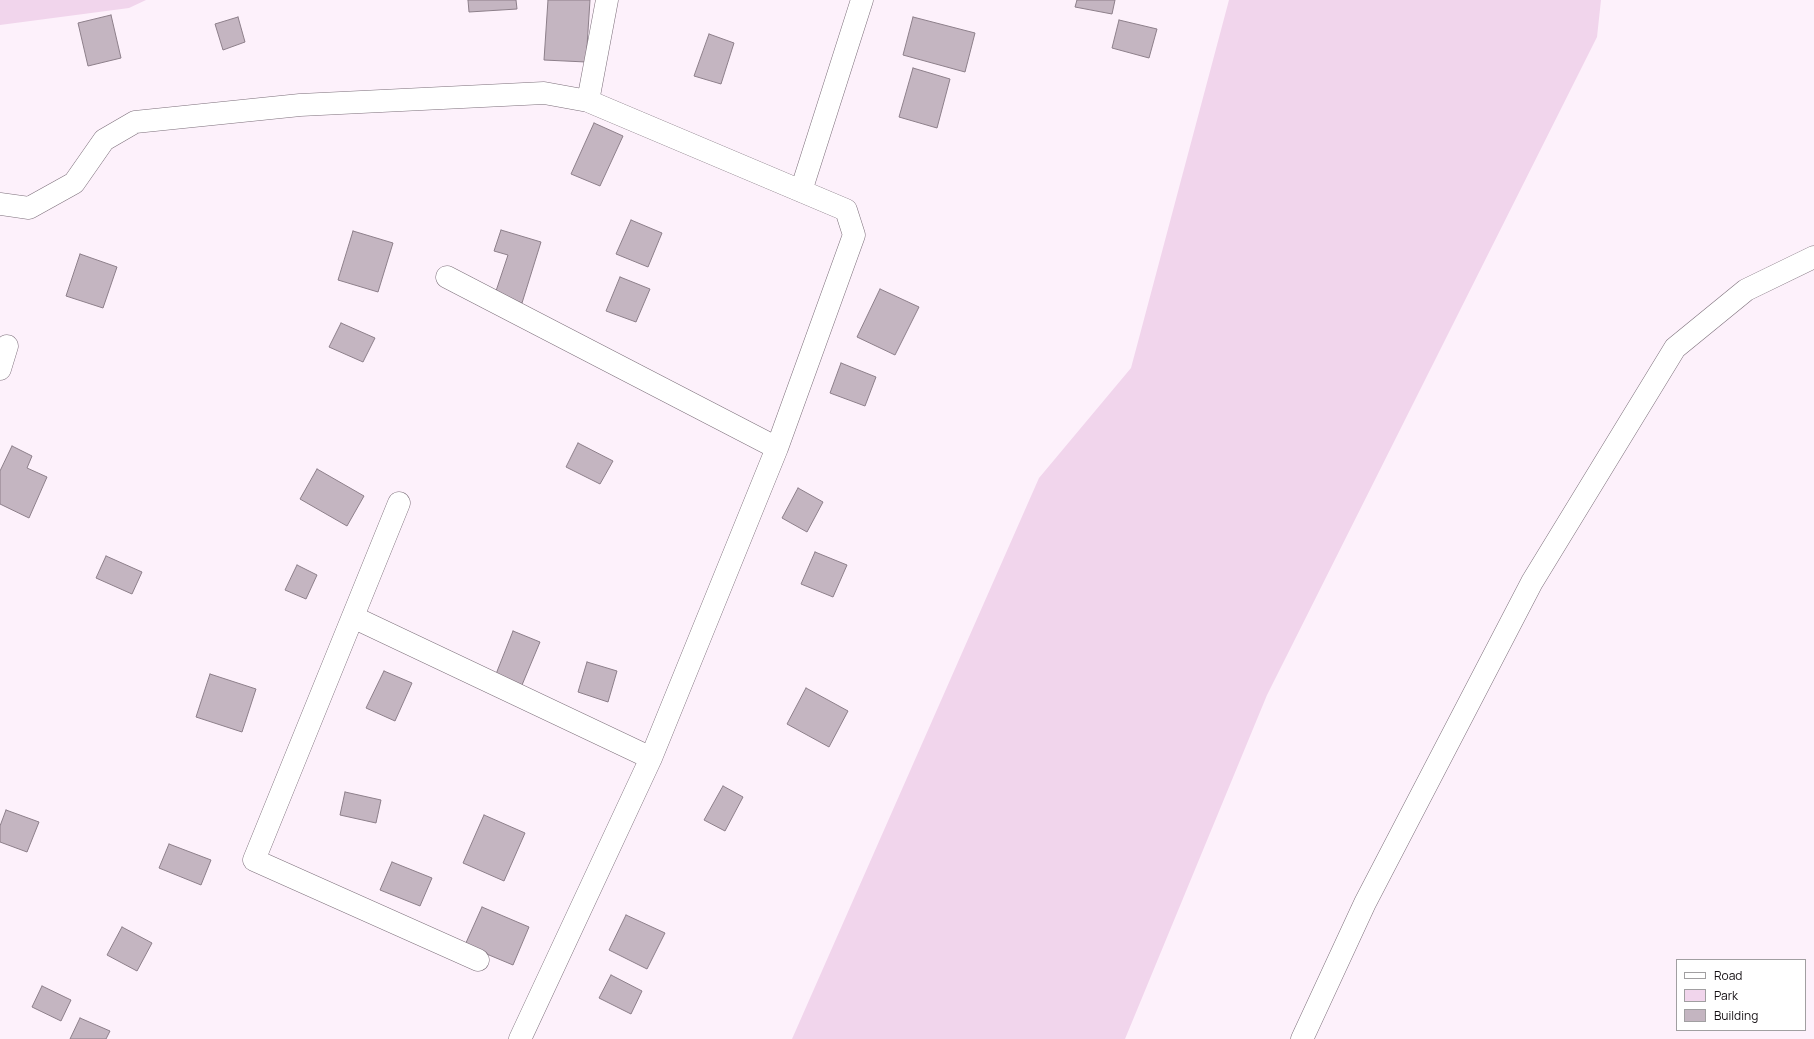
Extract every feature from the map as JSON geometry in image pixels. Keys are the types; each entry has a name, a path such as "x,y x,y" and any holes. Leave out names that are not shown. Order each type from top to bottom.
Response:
{"street":[{"path":"588,101 607,0"},
{"path":"801,191 862,0"},
{"path":"0,204 29,208 74,183 104,140 135,122 300,105 544,93 588,101 846,210 854,235 777,448 651,758 520,1039"},
{"path":"1302,1039 1365,903 1532,582 1675,348 1746,290 1814,257"},
{"path":"447,277 777,448"},
{"path":"0,368 7,346"},
{"path":"399,503 254,860 478,960"},
{"path":"353,617 651,758"}],"green space":[{"path":"0,0 146,0 129,8 0,25"},
{"path":"1229,0 1601,0 1597,37 1267,695 1125,1039 792,1039 1039,478 1131,368"}],"building":[{"path":"468,0 516,0 517,9 469,12"},
{"path":"548,0 590,0 586,62 544,60"},
{"path":"1077,0 1115,0 1112,14 1075,7"},
{"path":"111,15 121,58 88,66 78,23"},
{"path":"238,17 245,42 223,50 215,24"},
{"path":"913,17 975,33 965,72 903,55"},
{"path":"1119,20 1157,29 1149,58 1112,48"},
{"path":"709,34 734,43 721,84 694,76"},
{"path":"913,68 950,79 937,128 899,117"},
{"path":"594,123 623,136 600,186 571,174"},
{"path":"631,220 662,233 648,267 616,254"},
{"path":"501,230 541,242 522,303 495,294 508,255 494,251"},
{"path":"353,231 393,243 378,292 338,280"},
{"path":"80,254 117,267 103,308 66,296"},
{"path":"620,277 650,289 636,322 606,311"},
{"path":"880,289 919,307 895,355 857,337"},
{"path":"341,323 375,338 363,362 329,347"},
{"path":"841,363 876,377 865,406 830,393"},
{"path":"578,443 613,461 600,484 566,467"},
{"path":"12,446 32,456 27,468 47,477 29,518 0,504 0,471"},
{"path":"317,469 364,496 347,526 300,499"},
{"path":"798,488 823,502 807,532 782,518"},
{"path":"815,552 847,565 833,597 801,584"},
{"path":"106,556 142,572 132,594 96,578"},
{"path":"297,565 317,575 306,599 285,590"},
{"path":"513,631 540,642 522,685 496,674"},
{"path":"587,662 617,671 608,702 578,692"},
{"path":"384,671 412,683 395,721 366,708"},
{"path":"210,674 256,689 242,732 196,717"},
{"path":"806,688 848,711 829,747 787,724"},
{"path":"723,786 743,797 725,831 704,820"},
{"path":"345,792 381,800 376,823 340,815"},
{"path":"6,810 39,822 27,852 0,842 0,826"},
{"path":"484,815 525,833 504,881 463,863"},
{"path":"169,844 211,860 201,885 159,868"},
{"path":"392,862 432,878 420,906 380,890"},
{"path":"482,907 529,927 513,965 465,945"},
{"path":"626,915 665,933 647,969 609,950"},
{"path":"122,927 152,943 137,971 107,955"},
{"path":"611,975 642,991 631,1014 599,998"},
{"path":"42,986 71,1000 61,1021 32,1007"},
{"path":"80,1018 110,1031 106,1039 70,1039"}]}
